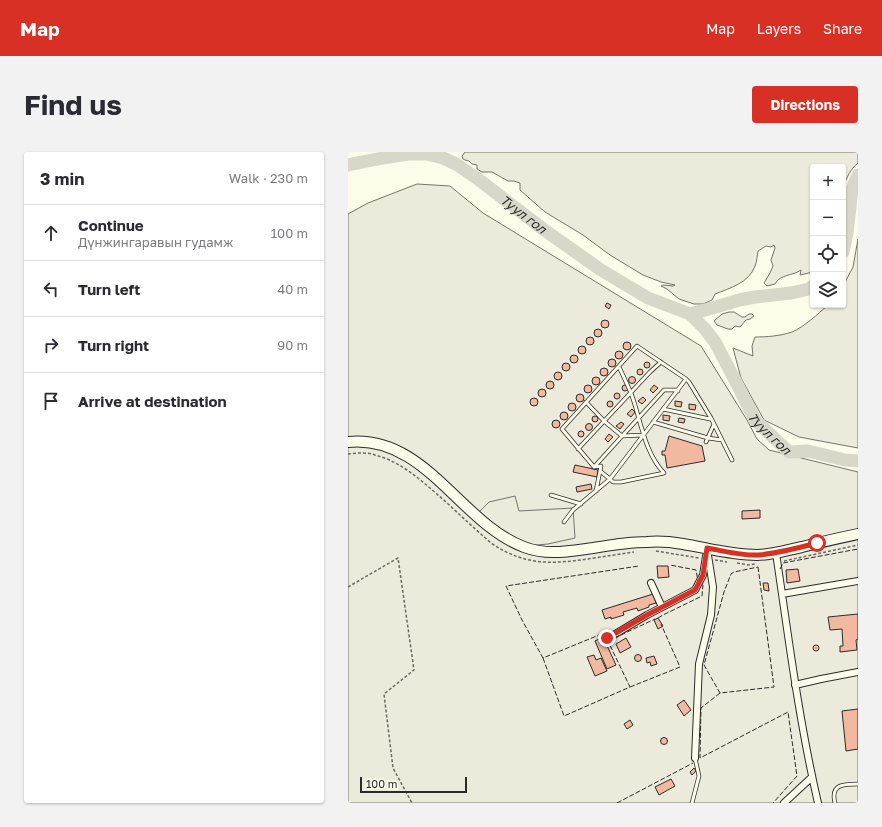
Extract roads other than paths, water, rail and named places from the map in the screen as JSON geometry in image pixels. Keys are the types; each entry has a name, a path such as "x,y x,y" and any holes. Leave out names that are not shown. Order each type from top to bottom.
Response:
{"main road":[{"path":"348,442 378,443 392,448 420,465 435,477 475,515 500,535 526,548 542,552 560,553 637,542 662,541 682,544 707,555 751,554 777,557 858,534"}],"street":[{"path":"607,638 641,618 695,590 703,575 707,555"},
{"path":"695,758 699,664 711,615 713,587 707,555"},
{"path":"777,557 795,685 818,803"},
{"path":"782,594 858,581"},
{"path":"651,583 662,607"},
{"path":"795,685 858,672"},
{"path":"784,803 812,777"}],"lane":[{"path":"594,467 562,429 638,346 689,382 711,418 732,460"},
{"path":"578,449 661,362"},
{"path":"600,471 613,482 621,482 664,473 656,465 643,436 631,392 619,367"},
{"path":"564,522 573,510 610,479 686,379"},
{"path":"594,467 664,390 678,391"},
{"path":"586,402 604,421 622,436 643,436"},
{"path":"663,409 711,418"},
{"path":"653,422 708,438 722,440"},
{"path":"706,442 714,424"},
{"path":"594,467 601,466 596,492"},
{"path":"551,495 581,504"},
{"path":"692,803 699,776 695,758"},
{"path":"835,803 835,790 840,786 858,784"}],"waterway":[{"name":"Туул гол","path":"348,165 408,154 427,154 443,158 456,164 478,179 543,229 601,270 648,298 690,314 739,300 791,293 810,288"},
{"name":"Туул гол","path":"846,238 852,189 858,175"},
{"name":"Туул гол","path":"690,314 715,342 755,420 789,452 808,451 845,460 858,461"}]}
